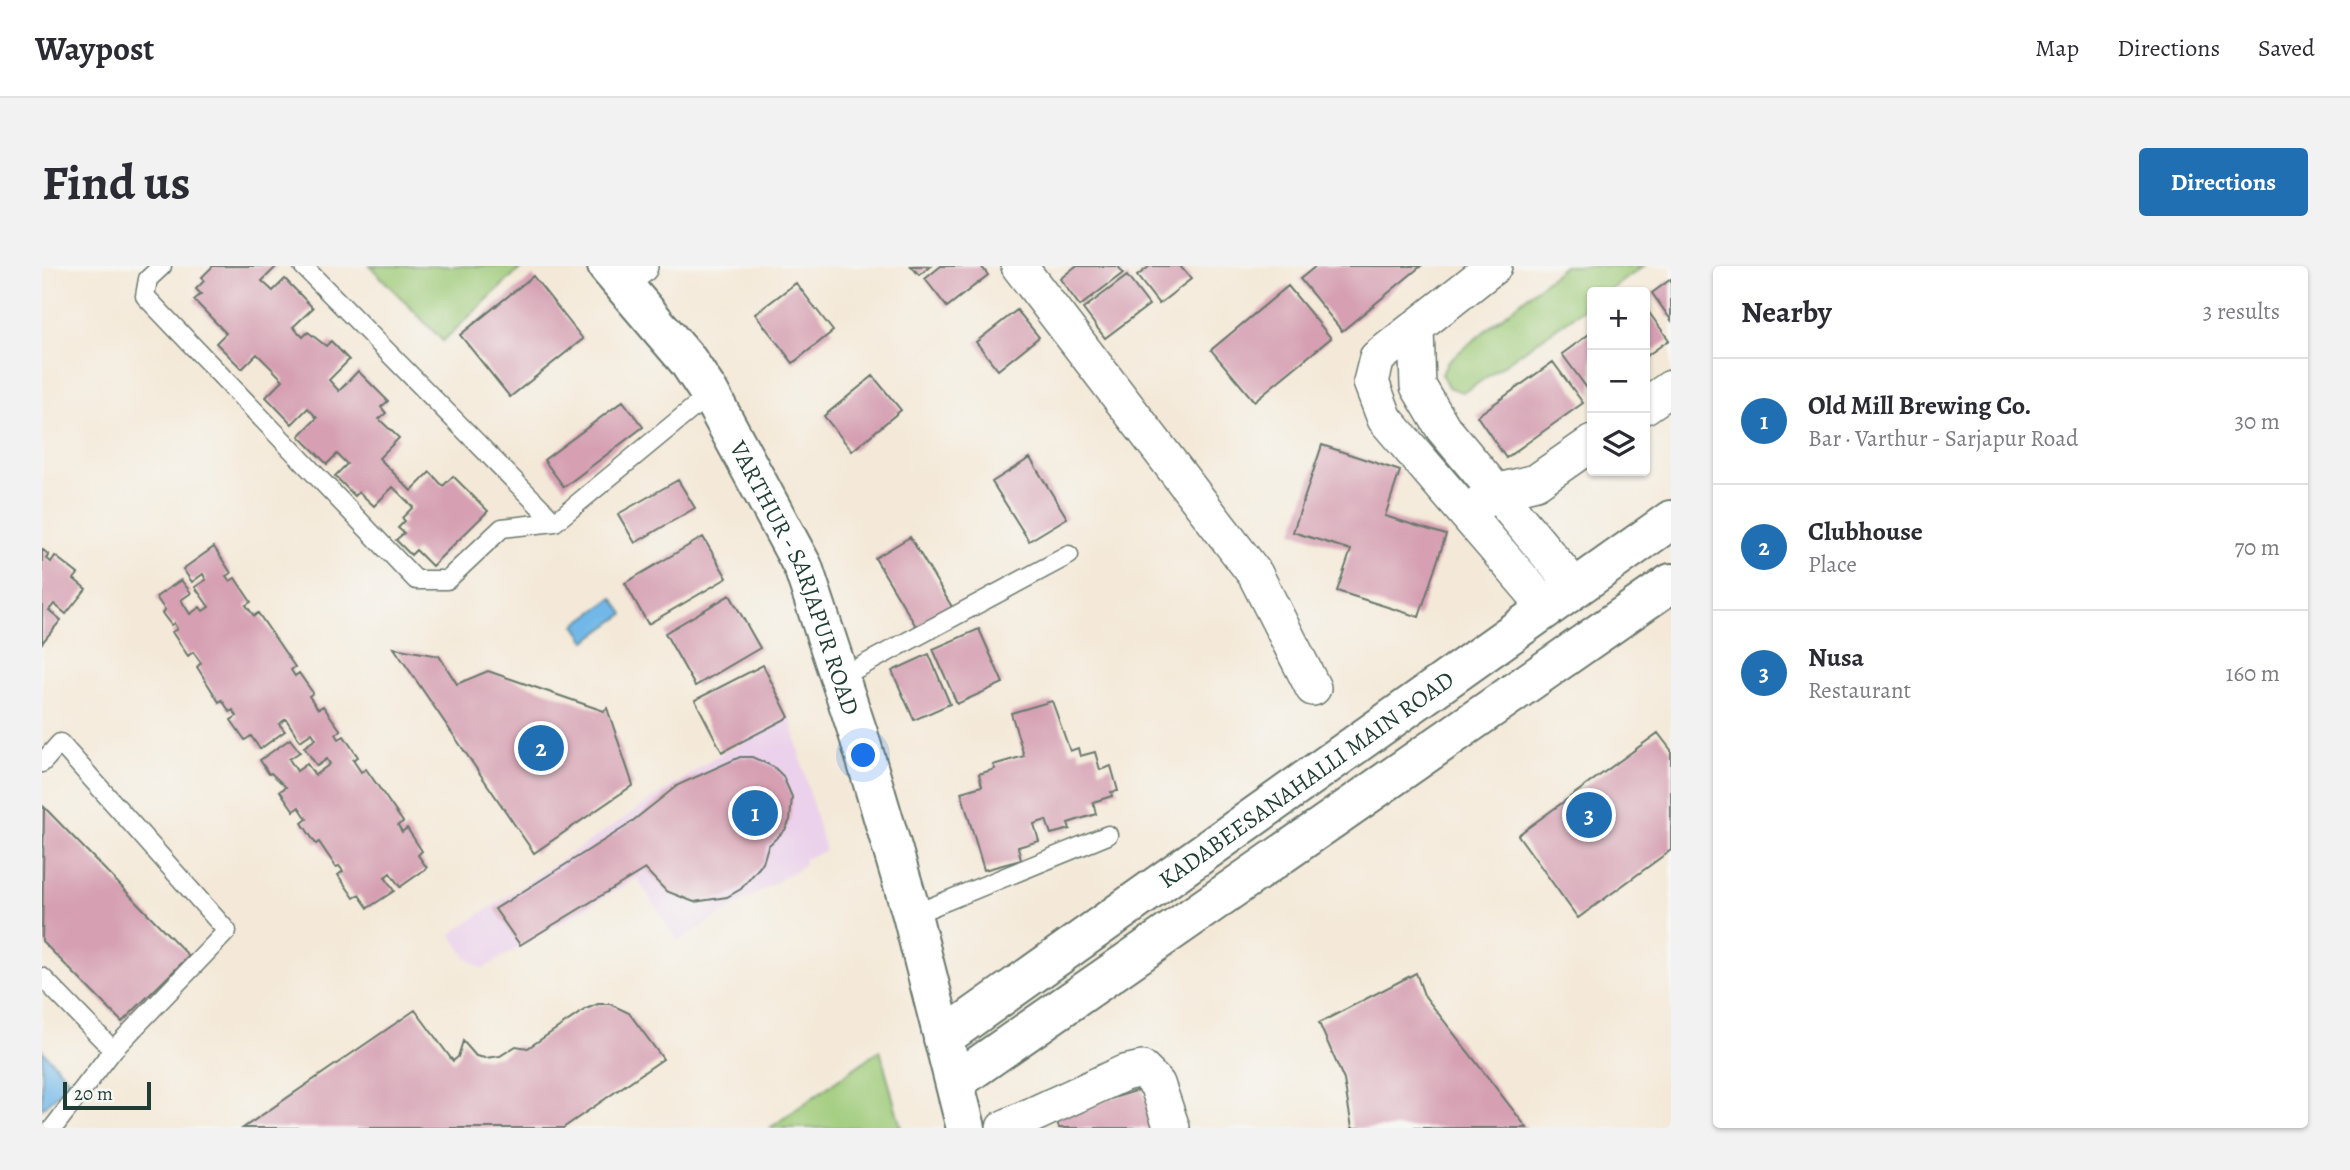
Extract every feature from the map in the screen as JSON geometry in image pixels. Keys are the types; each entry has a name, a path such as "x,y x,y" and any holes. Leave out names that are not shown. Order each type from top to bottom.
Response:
{"main road":[{"name":"VARTHUR - SARJAPUR ROAD","path":"623,271 710,394 803,568 912,915 966,1128"},
{"name":"KADABEESANAHALLI MAIN ROAD","path":"943,1038 1671,520"},
{"name":"KADABEESANAHALLI MAIN ROAD","path":"955,1082 1671,583"}],"street":[{"path":"1019,266 1255,573 1313,688"},
{"path":"1494,266 1377,358 1371,382 1385,419 1466,514 1561,597"},
{"path":"1416,330 1418,386 1443,428 1495,492 1561,597"},
{"path":"1650,403 1671,388"},
{"path":"1466,514 1495,492 1536,482 1587,446"},
{"path":"1004,1128 1124,1073 1142,1069 1157,1084 1172,1128"}],"lane":[{"path":"162,266 148,279 145,296 416,580 447,580 502,528 555,522 710,394"},
{"path":"303,266 555,522"},
{"path":"839,678 1069,555"},
{"path":"42,763 60,743 228,931 113,1050 53,1128"},
{"path":"912,915 1108,835"},
{"path":"42,977 113,1050"}],"shaded area":[{"path":"790,717 825,851 804,859 806,864 678,941 637,878 482,969 466,957 451,934 716,757"}],"green space":[{"path":"370,266 523,266 443,341"},
{"path":"1564,266 1644,266 1614,287 1587,287 1587,307 1468,390 1462,392 1448,387 1442,375 1447,362"},
{"path":"880,1050 901,1128 770,1128"}],"water":[{"path":"613,598 624,614 586,641 575,625"},
{"path":"42,1050 71,1082 42,1109"}],"building":[{"path":"213,266 277,266 262,281 273,291 285,279 313,308 293,327 303,337 308,332 326,346 331,341 349,360 329,380 339,391 358,371 388,401 381,407 386,413 379,419 399,438 379,458 411,491 430,472 443,486 453,476 488,511 432,566 416,550 411,555 396,540 404,533 398,528 405,521 402,518 413,507 393,487 374,506 359,492 355,496 335,476 347,464 337,454 327,464 299,436 317,418 308,408 292,424 266,397 283,380 257,354 242,369 216,343 226,333 194,300 201,294 196,289 204,281 201,278"},
{"path":"911,266 931,266 919,275"},
{"path":"941,266 981,266 988,275 947,307 925,279"},
{"path":"1076,266 1118,266 1123,273 1080,306 1060,279"},
{"path":"1150,266 1180,266 1191,279 1159,304 1137,276"},
{"path":"1316,266 1421,266 1342,331 1300,279"},
{"path":"533,276 583,339 510,397 460,335"},
{"path":"1127,276 1149,305 1105,338 1083,309"},
{"path":"1671,279 1671,320 1652,293"},
{"path":"796,283 833,331 793,363 755,314"},
{"path":"1288,286 1331,338 1254,401 1211,350"},
{"path":"1017,310 1039,337 998,370 976,342"},
{"path":"1650,314 1669,340 1650,353"},
{"path":"1587,336 1587,388 1562,354"},
{"path":"1553,362 1583,403 1506,458 1477,416"},
{"path":"873,376 901,410 852,451 824,416"},
{"path":"623,401 643,427 564,487 544,460"},
{"path":"1322,445 1400,471 1385,516 1446,535 1419,617 1337,591 1351,550 1293,532"},
{"path":"1030,458 1067,518 1029,541 992,482"},
{"path":"678,480 695,508 635,543 618,514"},
{"path":"703,537 727,578 648,624 625,583"},
{"path":"910,537 955,612 920,633 875,558"},
{"path":"214,547 231,573 226,576 230,581 235,578 251,602 246,605 254,616 258,613 295,667 291,670 295,676 299,673 313,693 309,696 318,709 323,706 341,731 336,734 339,739 344,736 358,757 353,760 361,772 366,769 403,822 398,825 402,832 407,828 422,851 418,855 427,868 400,887 390,873 385,877 394,891 368,908 359,895 354,898 338,875 343,871 339,866 336,867 319,842 316,844 302,823 307,819 299,807 294,811 280,791 286,787 269,774 260,760 290,739 300,752 289,759 297,771 307,764 315,775 330,764 327,759 317,766 304,747 316,739 312,733 300,741 286,719 279,724 285,731 260,749 251,736 245,740 231,720 237,716 233,710 230,712 222,700 219,702 197,667 201,663 193,652 188,656 172,632 177,629 174,623 171,625 162,613 165,610 156,597 181,580 191,593 181,600 190,614 200,607 203,611 209,607 195,587 206,580 203,574 192,582 183,569"},
{"path":"42,549 49,555 46,558 51,562 55,556 78,574 74,579 86,589 66,614 54,604 49,610 61,620 42,643"},
{"path":"730,595 760,648 695,686 665,633"},
{"path":"979,629 1003,683 957,704 933,649"},
{"path":"394,648 439,656 457,684 488,671 604,711 607,708 633,785 534,853"},
{"path":"929,654 950,704 914,720 892,671"},
{"path":"763,665 789,717 722,752 695,700"},
{"path":"1052,701 1070,751 1078,748 1080,756 1095,752 1100,770 1111,766 1118,791 1111,792 1112,796 1093,802 1096,814 1068,823 1070,829 1051,834 1046,820 1034,824 1039,841 1018,847 1021,860 984,870 961,792 982,786 979,774 995,769 993,765 1024,756 1011,713"},
{"path":"1658,733 1671,750 1671,850 1578,918 1518,835"},
{"path":"740,757 752,757 774,767 783,776 792,797 790,820 785,830 768,846 763,863 741,889 727,897 694,902 666,891 645,869 520,945 495,909 625,827 678,785"},
{"path":"44,807 189,956 122,1022 42,941"},
{"path":"1416,973 1424,995 1527,1128 1352,1128 1344,1080 1319,1023"},
{"path":"598,1004 610,1004 629,1013 663,1059 563,1128 243,1128 415,1010 453,1061 458,1057 463,1041 476,1056 485,1058 500,1056 516,1046 528,1048 586,1009"},
{"path":"1142,1089 1154,1128 1059,1128 1055,1116"}],"place":[{"name":"Clubhouse","path":"541,748"},
{"name":"Old Mill Brewing Co.","path":"755,813"},
{"name":"Nusa","path":"1589,815"}]}
